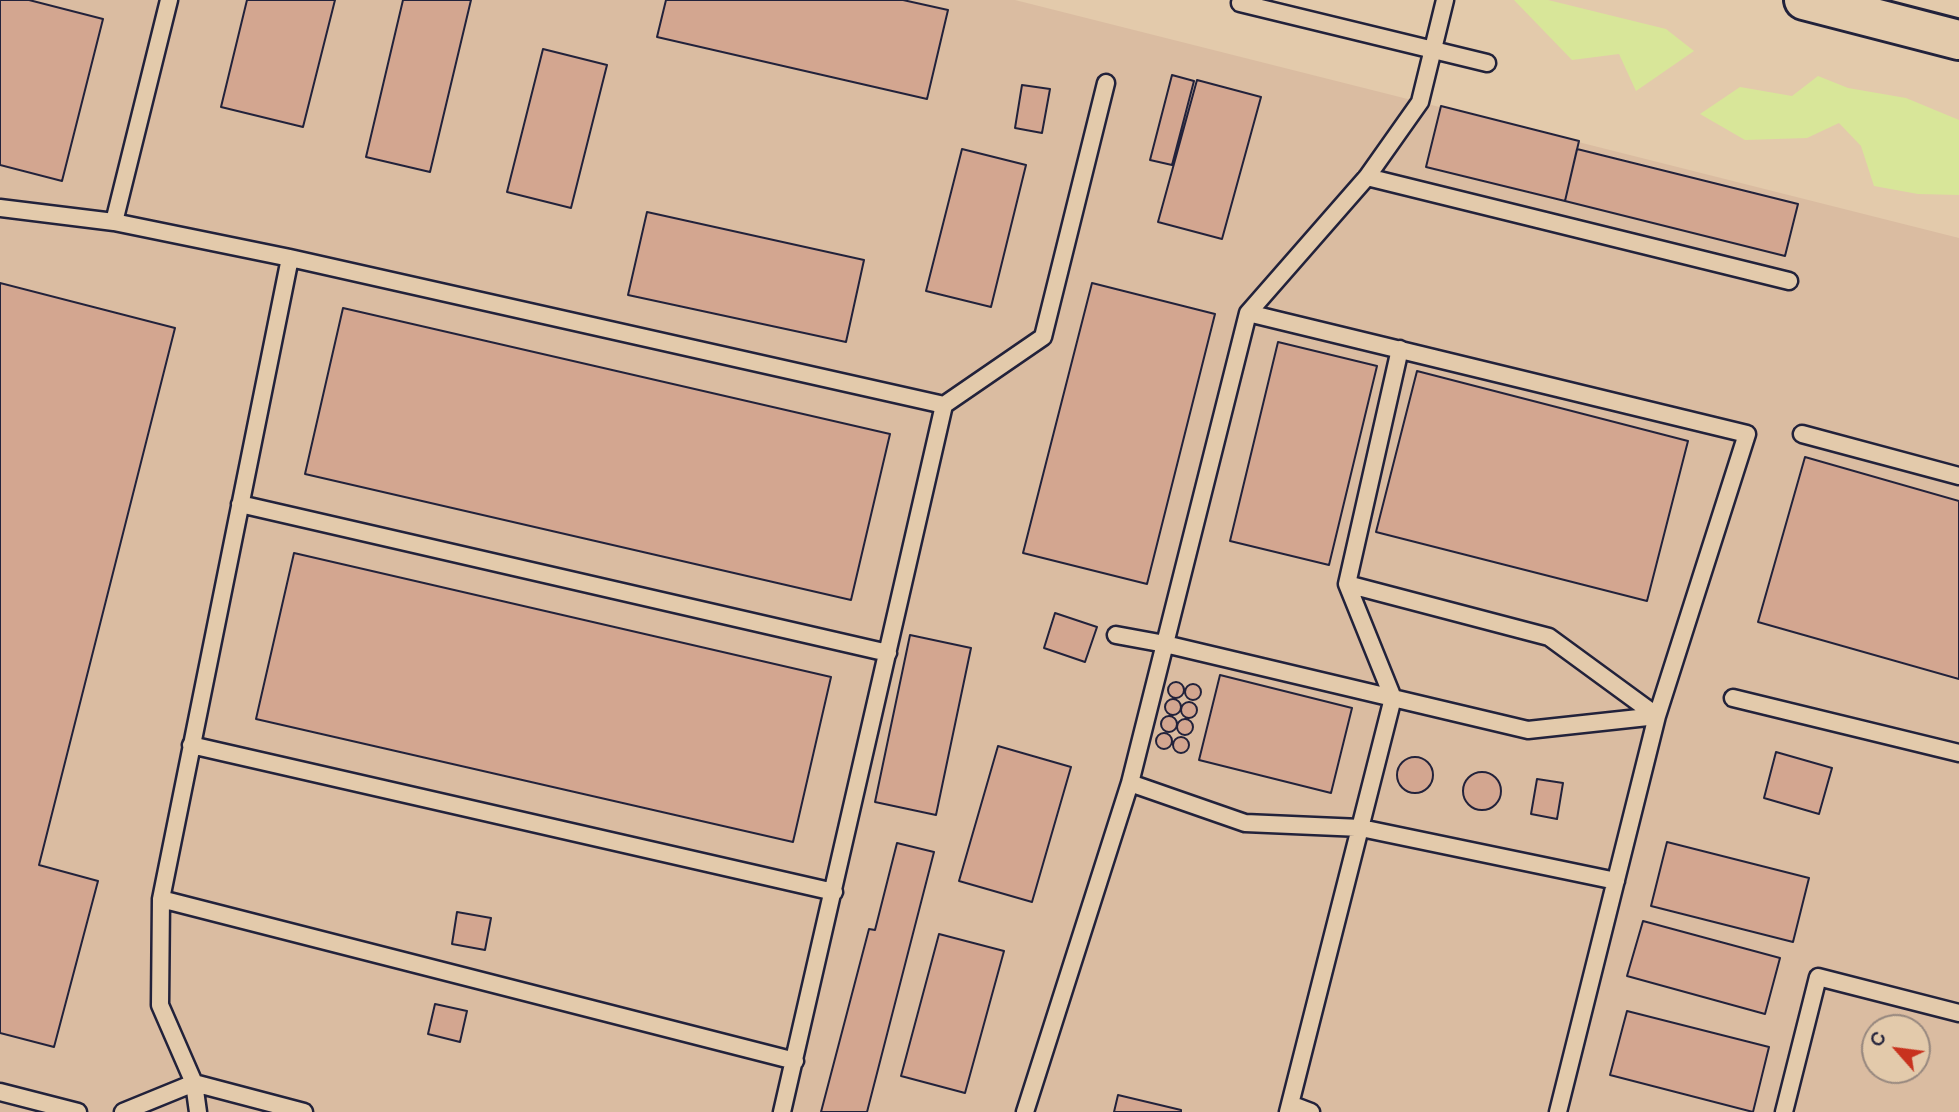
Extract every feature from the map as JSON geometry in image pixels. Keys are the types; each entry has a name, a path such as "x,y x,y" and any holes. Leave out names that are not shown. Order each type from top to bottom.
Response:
{"street":[{"path":"1804,0 1959,40"}],"lane":[{"path":"114,222 169,0"},
{"path":"1025,1112 1130,783 1248,313 1367,177 1420,102 1445,0"},
{"path":"1240,3 1487,63"},
{"path":"782,1112 944,405 1043,337 1106,83"},
{"path":"1367,177 1789,281"},
{"path":"0,208 114,222 290,258 944,405"},
{"path":"198,1112 194,1083 160,1005 161,899 290,258"},
{"path":"1248,313 1747,434 1657,716 1558,1112"},
{"path":"1311,1112 1289,1108 1393,698 1347,584 1400,349"},
{"path":"1802,434 1959,476"},
{"path":"240,504 888,653"},
{"path":"1347,584 1549,637 1657,716"},
{"path":"1116,635 1165,644 1528,730 1657,716"},
{"path":"1732,698 1959,753"},
{"path":"191,746 834,892"},
{"path":"1130,783 1245,822 1360,828 1616,881"},
{"path":"161,899 795,1061"},
{"path":"1784,1112 1818,977 1959,1013"},
{"path":"123,1112 194,1083 304,1112"},
{"path":"0,1091 78,1112"}],"shaded area":[{"path":"0,0 1015,0 1959,238 1959,1112 0,1112"}],"green space":[{"path":"1514,0 1548,0 1666,29 1694,51 1636,91 1619,54 1572,60"},
{"path":"1818,76 1848,88 1906,98 1959,120 1959,195 1918,194 1874,186 1861,146 1839,123 1807,138 1745,140 1700,114 1740,87 1792,96"}],"building":[{"path":"0,0 29,0 103,19 62,181 0,165"},
{"path":"247,0 335,0 303,127 221,107"},
{"path":"403,0 471,0 430,172 366,157"},
{"path":"666,0 903,0 948,10 927,99 657,37"},
{"path":"543,49 607,65 571,208 507,192"},
{"path":"1172,75 1194,81 1172,165 1150,160"},
{"path":"1197,80 1261,97 1222,239 1158,222"},
{"path":"1022,85 1050,89 1042,133 1015,128"},
{"path":"1441,106 1579,141 1565,201 1426,167"},
{"path":"962,149 1026,165 991,307 926,291"},
{"path":"1577,149 1798,204 1785,256 1565,201"},
{"path":"647,212 864,260 846,342 628,295"},
{"path":"0,283 175,328 39,865 98,881 54,1047 0,1033"},
{"path":"1092,283 1215,314 1147,584 1023,553"},
{"path":"343,308 890,434 851,600 305,474"},
{"path":"1278,342 1377,366 1329,565 1230,541"},
{"path":"1417,371 1688,441 1647,601 1376,532"},
{"path":"1805,457 1959,501 1959,679 1758,622"},
{"path":"294,553 831,677 793,842 256,719"},
{"path":"1055,613 1097,627 1085,662 1044,648"},
{"path":"910,635 971,648 936,815 875,802"},
{"path":"1220,675 1352,708 1331,793 1199,760"},
{"path":"1176,682 1184,690 1176,698 1168,690"},
{"path":"1193,684 1201,692 1193,700 1185,692"},
{"path":"1173,699 1181,707 1173,715 1165,707"},
{"path":"1189,702 1197,710 1189,718 1181,710"},
{"path":"1169,716 1177,724 1169,732 1161,724"},
{"path":"1185,719 1193,727 1185,735 1177,727"},
{"path":"1164,733 1172,741 1164,749 1156,741"},
{"path":"1181,737 1189,745 1181,753 1173,745"},
{"path":"998,746 1071,767 1032,902 959,881"},
{"path":"1776,752 1832,768 1819,814 1764,798"},
{"path":"1415,757 1428,762 1433,775 1428,788 1415,793 1402,788 1397,775 1402,762"},
{"path":"1482,772 1495,778 1501,791 1495,804 1482,810 1469,804 1463,791 1469,778"},
{"path":"1537,779 1563,783 1557,819 1531,814"},
{"path":"1667,842 1809,878 1793,942 1651,906"},
{"path":"897,843 934,852 867,1112 821,1112 869,929 875,930"},
{"path":"457,912 491,918 485,950 452,944"},
{"path":"1643,921 1780,958 1765,1014 1627,976"},
{"path":"939,934 1004,951 965,1093 901,1076"},
{"path":"435,1004 467,1011 460,1042 428,1034"},
{"path":"1627,1011 1769,1047 1753,1112 1610,1075"},
{"path":"1118,1095 1181,1110 1181,1112 1114,1112"}]}
